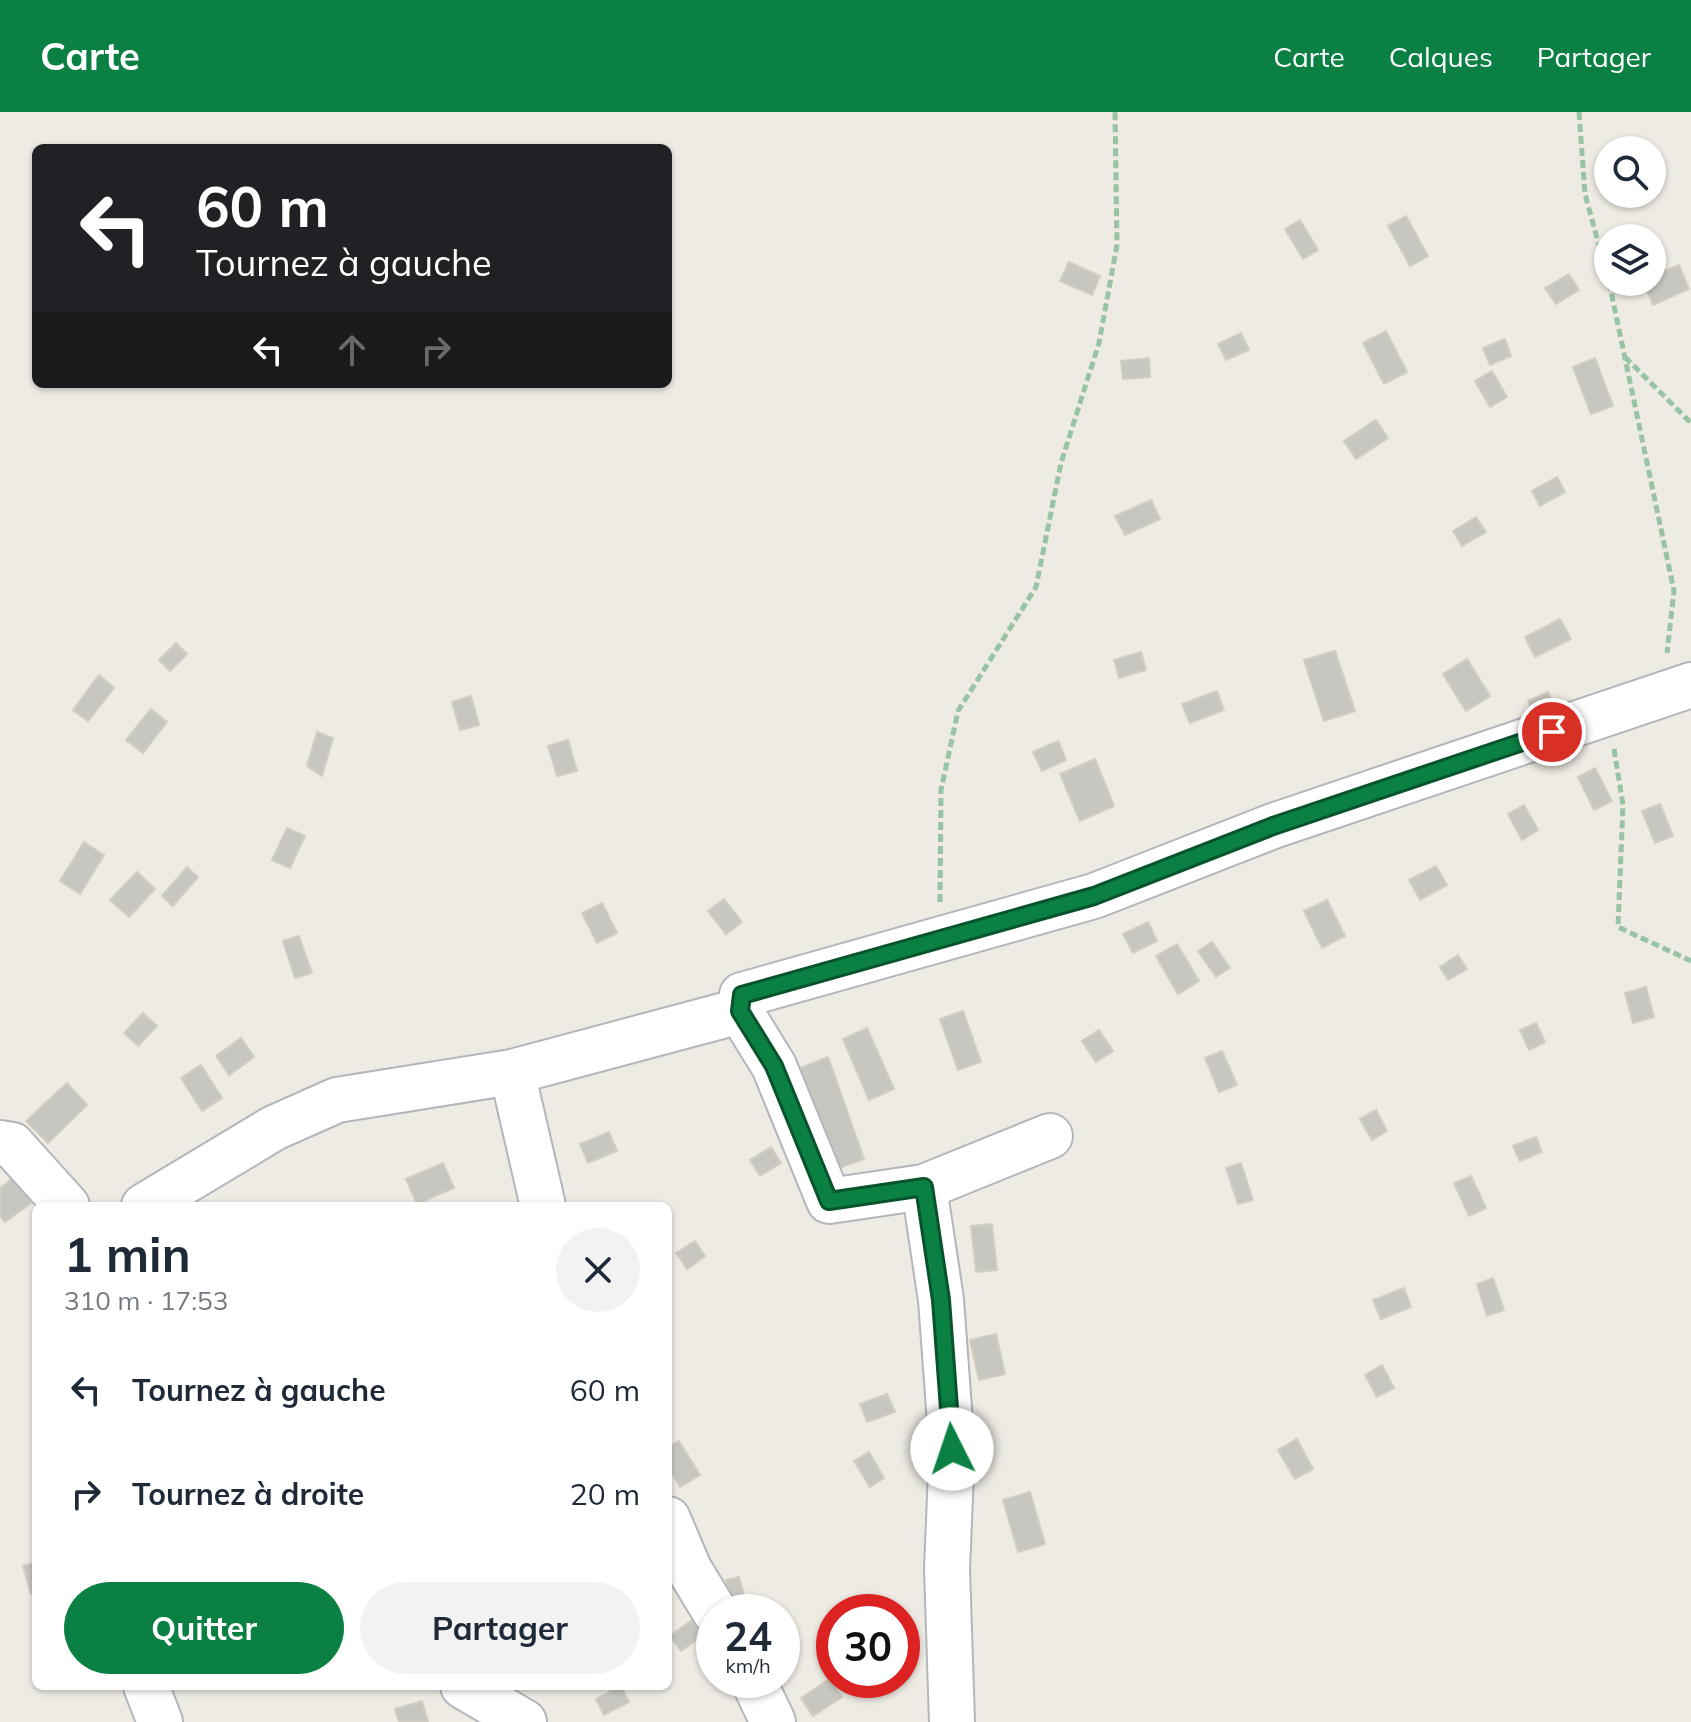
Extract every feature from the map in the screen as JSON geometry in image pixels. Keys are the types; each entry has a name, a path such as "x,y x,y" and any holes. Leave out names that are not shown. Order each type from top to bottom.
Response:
{"street":[{"path":"1050,1136 924,1187 829,1201 774,1066 740,1011 742,995 1094,896 1273,826 1677,690"},
{"path":"151,1202 274,1128 337,1100 512,1072 740,1011"},
{"path":"512,1072 542,1202"},
{"path":"0,1143 12,1145 63,1202"},
{"path":"924,1187 941,1300 952,1449 947,1569 952,1722"},
{"path":"672,1529 689,1569 704,1594"},
{"path":"148,1690 160,1722"},
{"path":"469,1690 511,1718"},
{"path":"762,1698 773,1722"}],"path":[{"path":"930,942 941,900 941,790 958,711 1036,587 1061,463 1099,343 1117,245 1115,112"},
{"path":"1579,112 1585,194 1594,228"},
{"path":"1611,296 1674,591 1677,690"},
{"path":"1624,356 1691,423"},
{"path":"1608,713 1623,805 1618,927 1691,961"}],"building":[{"path":"1406,216 1428,256 1410,266 1388,226"},
{"path":"1300,220 1318,250 1303,259 1285,229"},
{"path":"1069,262 1100,276 1092,295 1060,281"},
{"path":"1679,265 1689,289 1653,305 1649,296 1666,296 1666,270"},
{"path":"1569,274 1579,290 1556,304 1545,288"},
{"path":"1386,331 1407,372 1384,384 1363,343"},
{"path":"1241,333 1249,350 1226,360 1218,344"},
{"path":"1505,339 1511,356 1490,365 1483,348"},
{"path":"1149,358 1150,377 1123,379 1121,361"},
{"path":"1595,358 1613,406 1591,414 1573,367"},
{"path":"1492,371 1507,397 1490,407 1475,381"},
{"path":"1376,420 1388,438 1356,459 1344,441"},
{"path":"1557,477 1565,492 1540,506 1532,491"},
{"path":"1151,500 1160,519 1125,535 1115,516"},
{"path":"1476,517 1486,532 1462,546 1453,531"},
{"path":"1560,619 1571,639 1535,657 1525,637"},
{"path":"176,643 187,654 170,671 159,660"},
{"path":"1335,651 1355,711 1324,721 1304,660"},
{"path":"1141,652 1146,670 1119,678 1114,660"},
{"path":"1467,659 1490,696 1466,711 1443,674"},
{"path":"99,675 114,688 88,721 73,710"},
{"path":"1217,691 1224,710 1190,723 1182,704"},
{"path":"1548,692 1559,717 1539,725 1528,701"},
{"path":"471,696 479,725 460,730 452,702"},
{"path":"151,709 167,722 143,753 126,740"},
{"path":"317,732 333,738 322,776 307,766"},
{"path":"568,740 577,771 557,776 548,746"},
{"path":"1058,741 1066,760 1042,771 1033,752"},
{"path":"1095,759 1114,806 1080,821 1060,774"},
{"path":"1595,768 1612,801 1594,810 1578,777"},
{"path":"1660,804 1673,836 1655,843 1642,811"},
{"path":"1524,805 1538,830 1522,840 1508,814"},
{"path":"287,828 305,836 290,868 272,860"},
{"path":"84,842 104,855 80,894 60,881"},
{"path":"1436,866 1447,885 1420,900 1409,880"},
{"path":"187,867 198,877 173,906 162,896"},
{"path":"137,872 155,889 129,917 110,900"},
{"path":"724,899 742,922 726,934 708,911"},
{"path":"1327,900 1345,936 1322,948 1304,911"},
{"path":"602,903 617,933 597,943 582,913"},
{"path":"1148,922 1157,941 1133,953 1123,934"},
{"path":"299,936 312,973 295,978 283,941"},
{"path":"1212,942 1230,968 1216,977 1198,951"},
{"path":"1177,944 1199,981 1178,994 1156,956"},
{"path":"1458,955 1467,969 1448,980 1440,967"},
{"path":"1646,987 1654,1017 1633,1023 1625,993"},
{"path":"963,1011 981,1062 958,1070 940,1019"},
{"path":"143,1013 157,1026 138,1046 124,1033"},
{"path":"1536,1023 1545,1042 1529,1050 1520,1030"},
{"path":"867,1028 894,1089 869,1100 843,1039"},
{"path":"1099,1030 1113,1051 1096,1062 1082,1041"},
{"path":"241,1038 254,1057 229,1075 216,1056"},
{"path":"1222,1051 1237,1085 1219,1092 1205,1058"},
{"path":"828,1057 864,1159 837,1169 800,1068"},
{"path":"201,1065 222,1098 202,1111 181,1078"},
{"path":"67,1083 87,1105 48,1143 26,1121"},
{"path":"1376,1110 1387,1131 1372,1140 1360,1119"},
{"path":"609,1132 617,1151 588,1163 580,1144"},
{"path":"1536,1137 1542,1152 1520,1161 1513,1146"},
{"path":"771,1147 781,1163 760,1176 750,1160"},
{"path":"443,1163 454,1188 416,1202 406,1179"},
{"path":"1241,1163 1253,1200 1238,1204 1226,1168"},
{"path":"16,1176 34,1201 5,1222 0,1216 0,1188"},
{"path":"1471,1176 1486,1208 1469,1216 1454,1183"},
{"path":"992,1224 997,1270 976,1272 971,1226"},
{"path":"695,1241 705,1256 687,1269 676,1253"},
{"path":"1493,1278 1504,1310 1487,1316 1477,1284"},
{"path":"1404,1288 1411,1307 1381,1319 1373,1300"},
{"path":"996,1334 1005,1374 979,1380 970,1340"},
{"path":"1382,1365 1394,1388 1377,1397 1365,1375"},
{"path":"887,1394 895,1412 867,1422 860,1404"},
{"path":"1297,1439 1313,1469 1295,1479 1278,1450"},
{"path":"679,1441 700,1475 680,1487 672,1474 672,1445"},
{"path":"869,1452 884,1478 870,1487 854,1461"},
{"path":"1030,1492 1045,1544 1018,1552 1003,1500"},
{"path":"32,1563 32,1594 31,1594 23,1566"},
{"path":"739,1577 744,1594 730,1594 726,1580"},
{"path":"692,1620 696,1625 696,1640 681,1651 672,1635"},
{"path":"816,1688 816,1698 840,1698 813,1716 801,1698"},
{"path":"613,1690 623,1690 629,1702 604,1715 596,1699"},
{"path":"422,1701 428,1722 399,1722 395,1709"}],"route":[{"path":"952,1449 941,1300 924,1187 829,1201 774,1066 740,1011 742,995 1094,896 1273,826 1552,732"}]}
